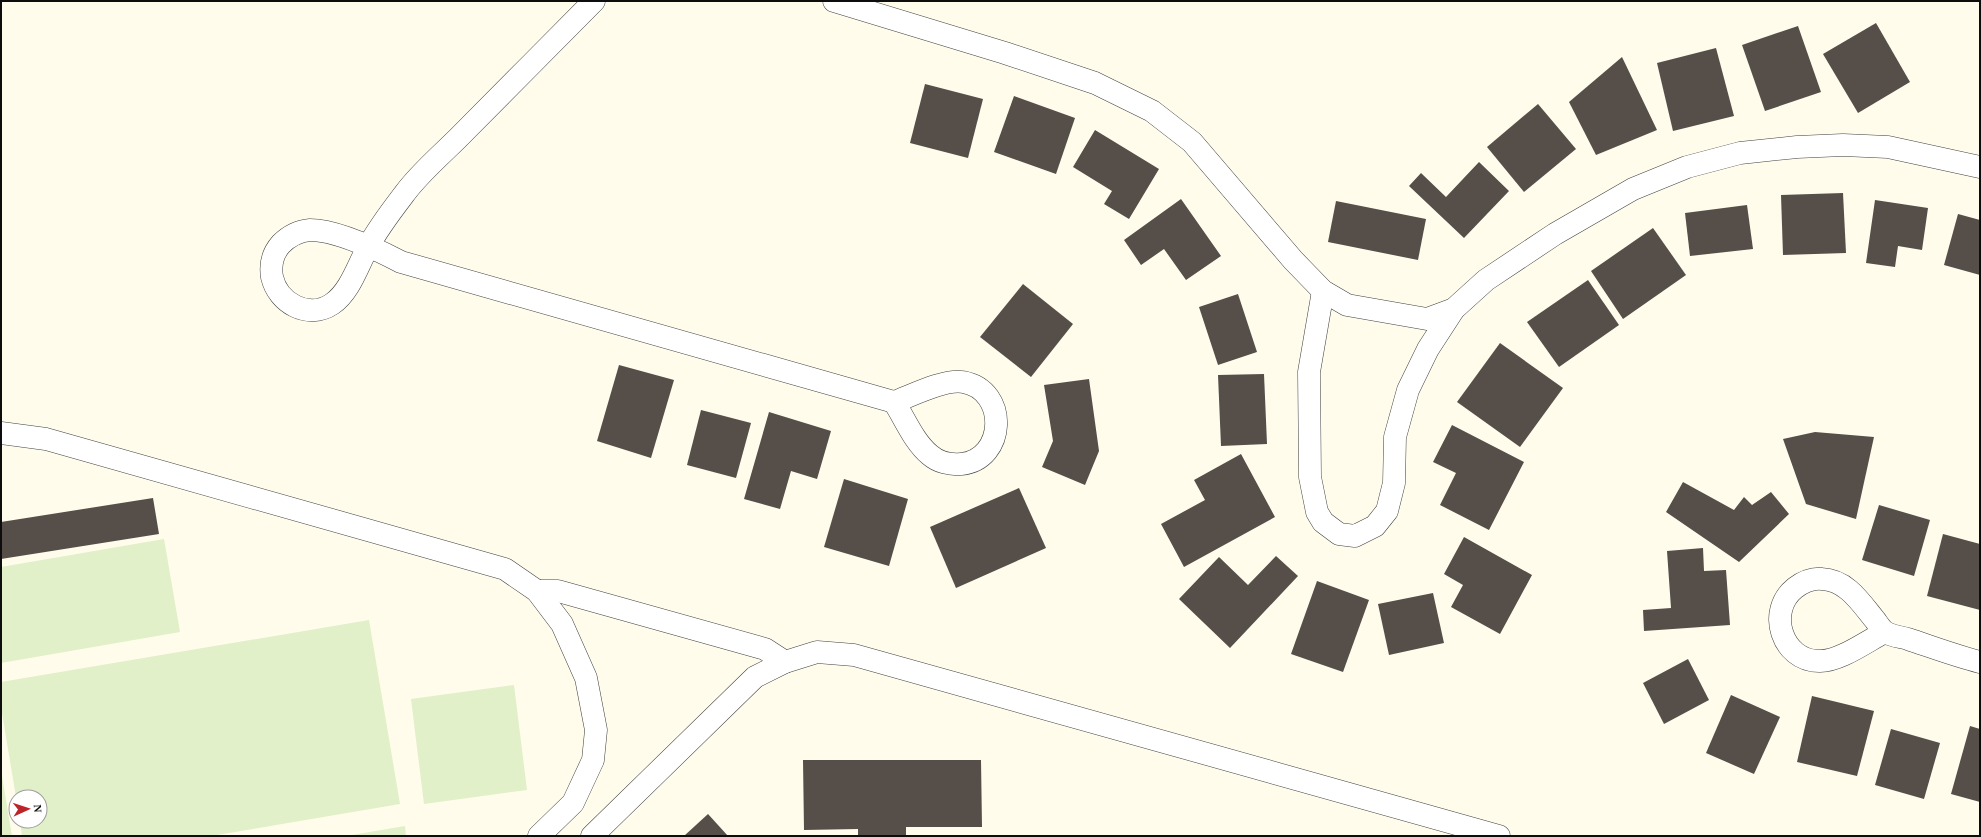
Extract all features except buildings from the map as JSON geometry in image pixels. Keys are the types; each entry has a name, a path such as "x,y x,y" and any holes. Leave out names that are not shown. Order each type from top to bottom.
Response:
{"street":[{"path":"594,1 405,192 368,246 342,296 332,305 319,310 305,310 292,305 281,297 274,285 271,272 272,260 278,248 286,239 297,233 309,230 322,232 368,246 401,262 894,402 950,382 964,382 977,388 989,397 996,410 997,424 995,438 988,449 979,458 967,464 954,465 941,462 930,456 921,446 894,402"},
{"path":"834,1 1005,53 1095,83 1152,111 1192,142 1293,260 1323,292 1347,305 1427,319 1454,309"},
{"path":"1323,292 1309,372 1310,477 1317,512 1323,522 1339,534 1355,536 1375,526 1387,511 1394,483 1395,436 1408,390 1428,349 1454,309 1486,280 1555,234 1633,189 1687,167 1740,153 1797,147 1843,145 1888,147 1980,167"},
{"path":"1,433 46,439 505,569 537,591 562,624 586,678 596,730 593,760 573,803 539,836"},
{"path":"1885,632 1833,660 1819,661 1805,658 1792,650 1784,639 1780,625 1780,610 1785,598 1794,588 1805,581 1817,578 1830,579 1842,584 1852,592 1885,632 1980,662"},
{"path":"537,591 558,591 765,649 785,662"},
{"path":"592,836 755,676 785,662 817,652 854,655 1499,836"}],"green space":[{"path":"164,539 180,632 1,663 1,567"},
{"path":"369,620 400,804 211,836 22,836 21,829 48,829 48,789 15,789 1,707 1,682"},
{"path":"514,685 527,790 424,804 411,699"},
{"path":"1,770 8,812 8,829 11,829 12,836 1,836"},
{"path":"405,826 406,836 346,836"}]}
